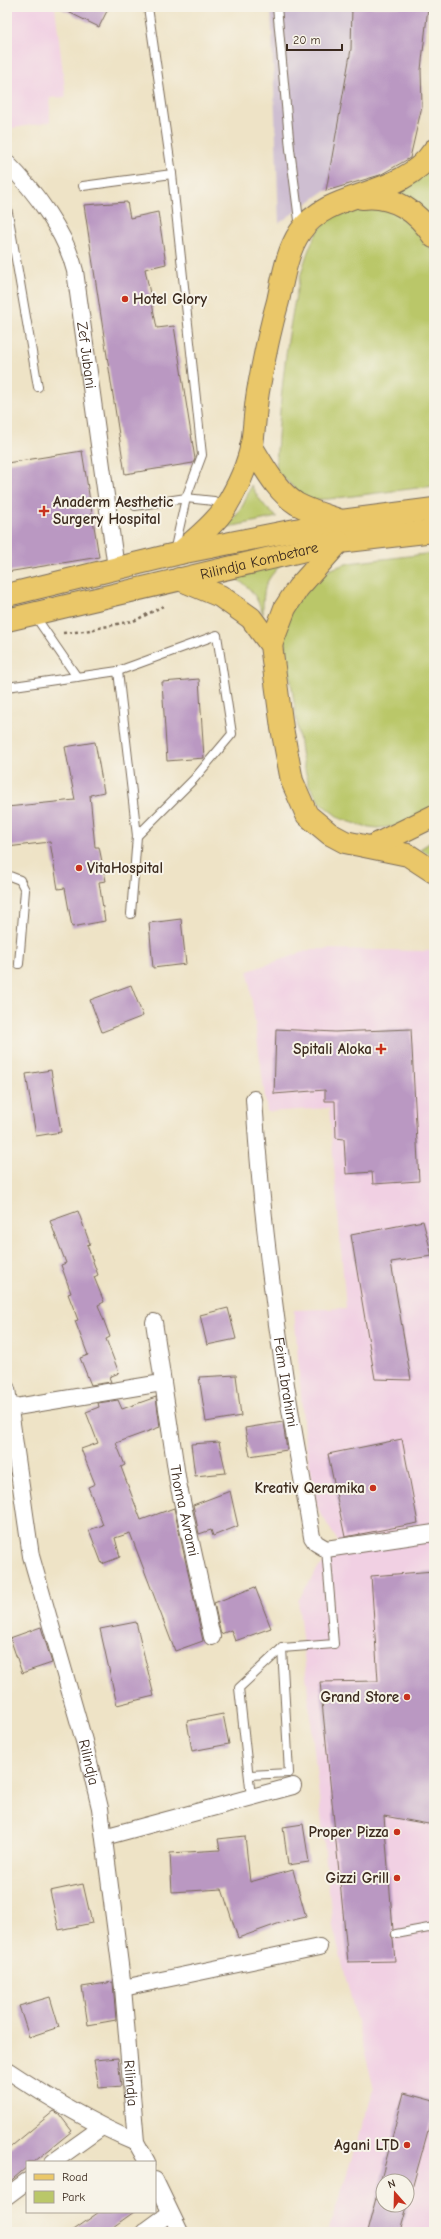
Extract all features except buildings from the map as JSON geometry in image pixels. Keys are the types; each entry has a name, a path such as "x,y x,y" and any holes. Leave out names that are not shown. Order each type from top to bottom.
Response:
{"main road":[{"path":"177,554 225,508 238,482 251,446 258,388 269,333 289,257 300,231 318,215 345,201 386,186 413,173 426,162 434,150"},
{"path":"345,201 372,197 391,200 410,210 427,226 434,237"},
{"path":"251,446 280,490 289,498 340,532"},
{"name":"Rilindja Kombetare","path":"7,620 179,579 340,532 434,509"},
{"path":"7,595 177,554 340,532 434,531"},
{"path":"271,645 286,608 298,588 340,532"},
{"path":"179,579 220,596 232,604 251,618 271,645 282,728 292,781 307,816 330,834 345,842 373,846 408,854 434,872"},
{"path":"373,846 434,816"}],"street":[{"name":"Zef Jubani","path":"7,163 34,194 70,251 75,271 116,568"},
{"name":"Feim Ibrahimi","path":"254,1099 259,1185 286,1387 312,1537 316,1543 326,1549"},
{"name":"Thoma Avrami","path":"154,1322 178,1483 212,1637"},
{"path":"10,1408 162,1383"},
{"name":"Rilindja","path":"7,1389 31,1556 84,1741 100,1808 123,1988 136,2142"},
{"path":"326,1549 434,1533"},
{"path":"104,1837 293,1786"},
{"path":"123,1988 319,1947"},
{"path":"8,2067 60,2105 102,2127 136,2142 146,2161"},
{"path":"54,2161 102,2127"},
{"path":"7,2196 26,2182"},
{"path":"156,2182 180,2232"},
{"path":"144,2232 170,2213"}],"lane":[{"path":"148,7 172,174 202,455 186,498 177,554"},
{"path":"278,7 290,149 300,231"},
{"path":"83,186 172,174"},
{"path":"7,207 38,386"},
{"path":"135,506 186,498 214,501 225,508"},
{"path":"34,614 77,677"},
{"path":"7,687 118,671 217,635 232,734 194,779 137,836"},
{"path":"118,671 137,836 131,914"},
{"path":"7,875 20,880 25,890 19,964"},
{"path":"251,1797 239,1688 282,1648 334,1644 326,1549"},
{"path":"248,1775 290,1773 282,1648"},
{"path":"396,1934 434,1927"}],"path":[{"path":"48,634 85,631 136,620 169,603"}],"shaded area":[{"path":"7,7 55,7 66,97 50,98 50,122 7,129"},
{"path":"271,7 396,7 417,126 279,223"},
{"path":"312,949 434,951 434,2232 328,2232 374,2089 333,1927 298,1600 318,1568 343,1550 317,1507 304,1433 294,1310 346,1308 329,1108 267,1112 248,971"}],"green space":[{"path":"434,166 434,224 390,193"},
{"path":"361,206 386,209 407,218 423,235 434,258 434,486 328,499 307,500 276,471 283,380 294,304 302,270 312,243 323,225 336,215"},
{"path":"251,485 262,502 277,517 224,528 241,509"},
{"path":"434,553 434,812 403,826 377,828 363,826 341,819 320,803 309,785 302,758 284,632 292,607 316,579 331,569 349,563"},
{"path":"286,560 269,578 265,589 263,614 254,594 246,585 227,574"},
{"path":"434,840 434,857 420,849"}],"place":[{"name":"Hotel Glory","path":"125,299"},
{"name":"Anaderm Aesthetic Surgery Hospital","path":"44,511"},
{"name":"VitaHospital","path":"79,868"},
{"name":"Spitali Aloka","path":"381,1049"},
{"name":"Kreativ Qeramika","path":"373,1488"},
{"name":"Grand Store","path":"407,1697"},
{"name":"Proper Pizza","path":"397,1832"},
{"name":"Gizzi Grill","path":"397,1878"},
{"name":"Agani LTD","path":"407,2145"}]}
